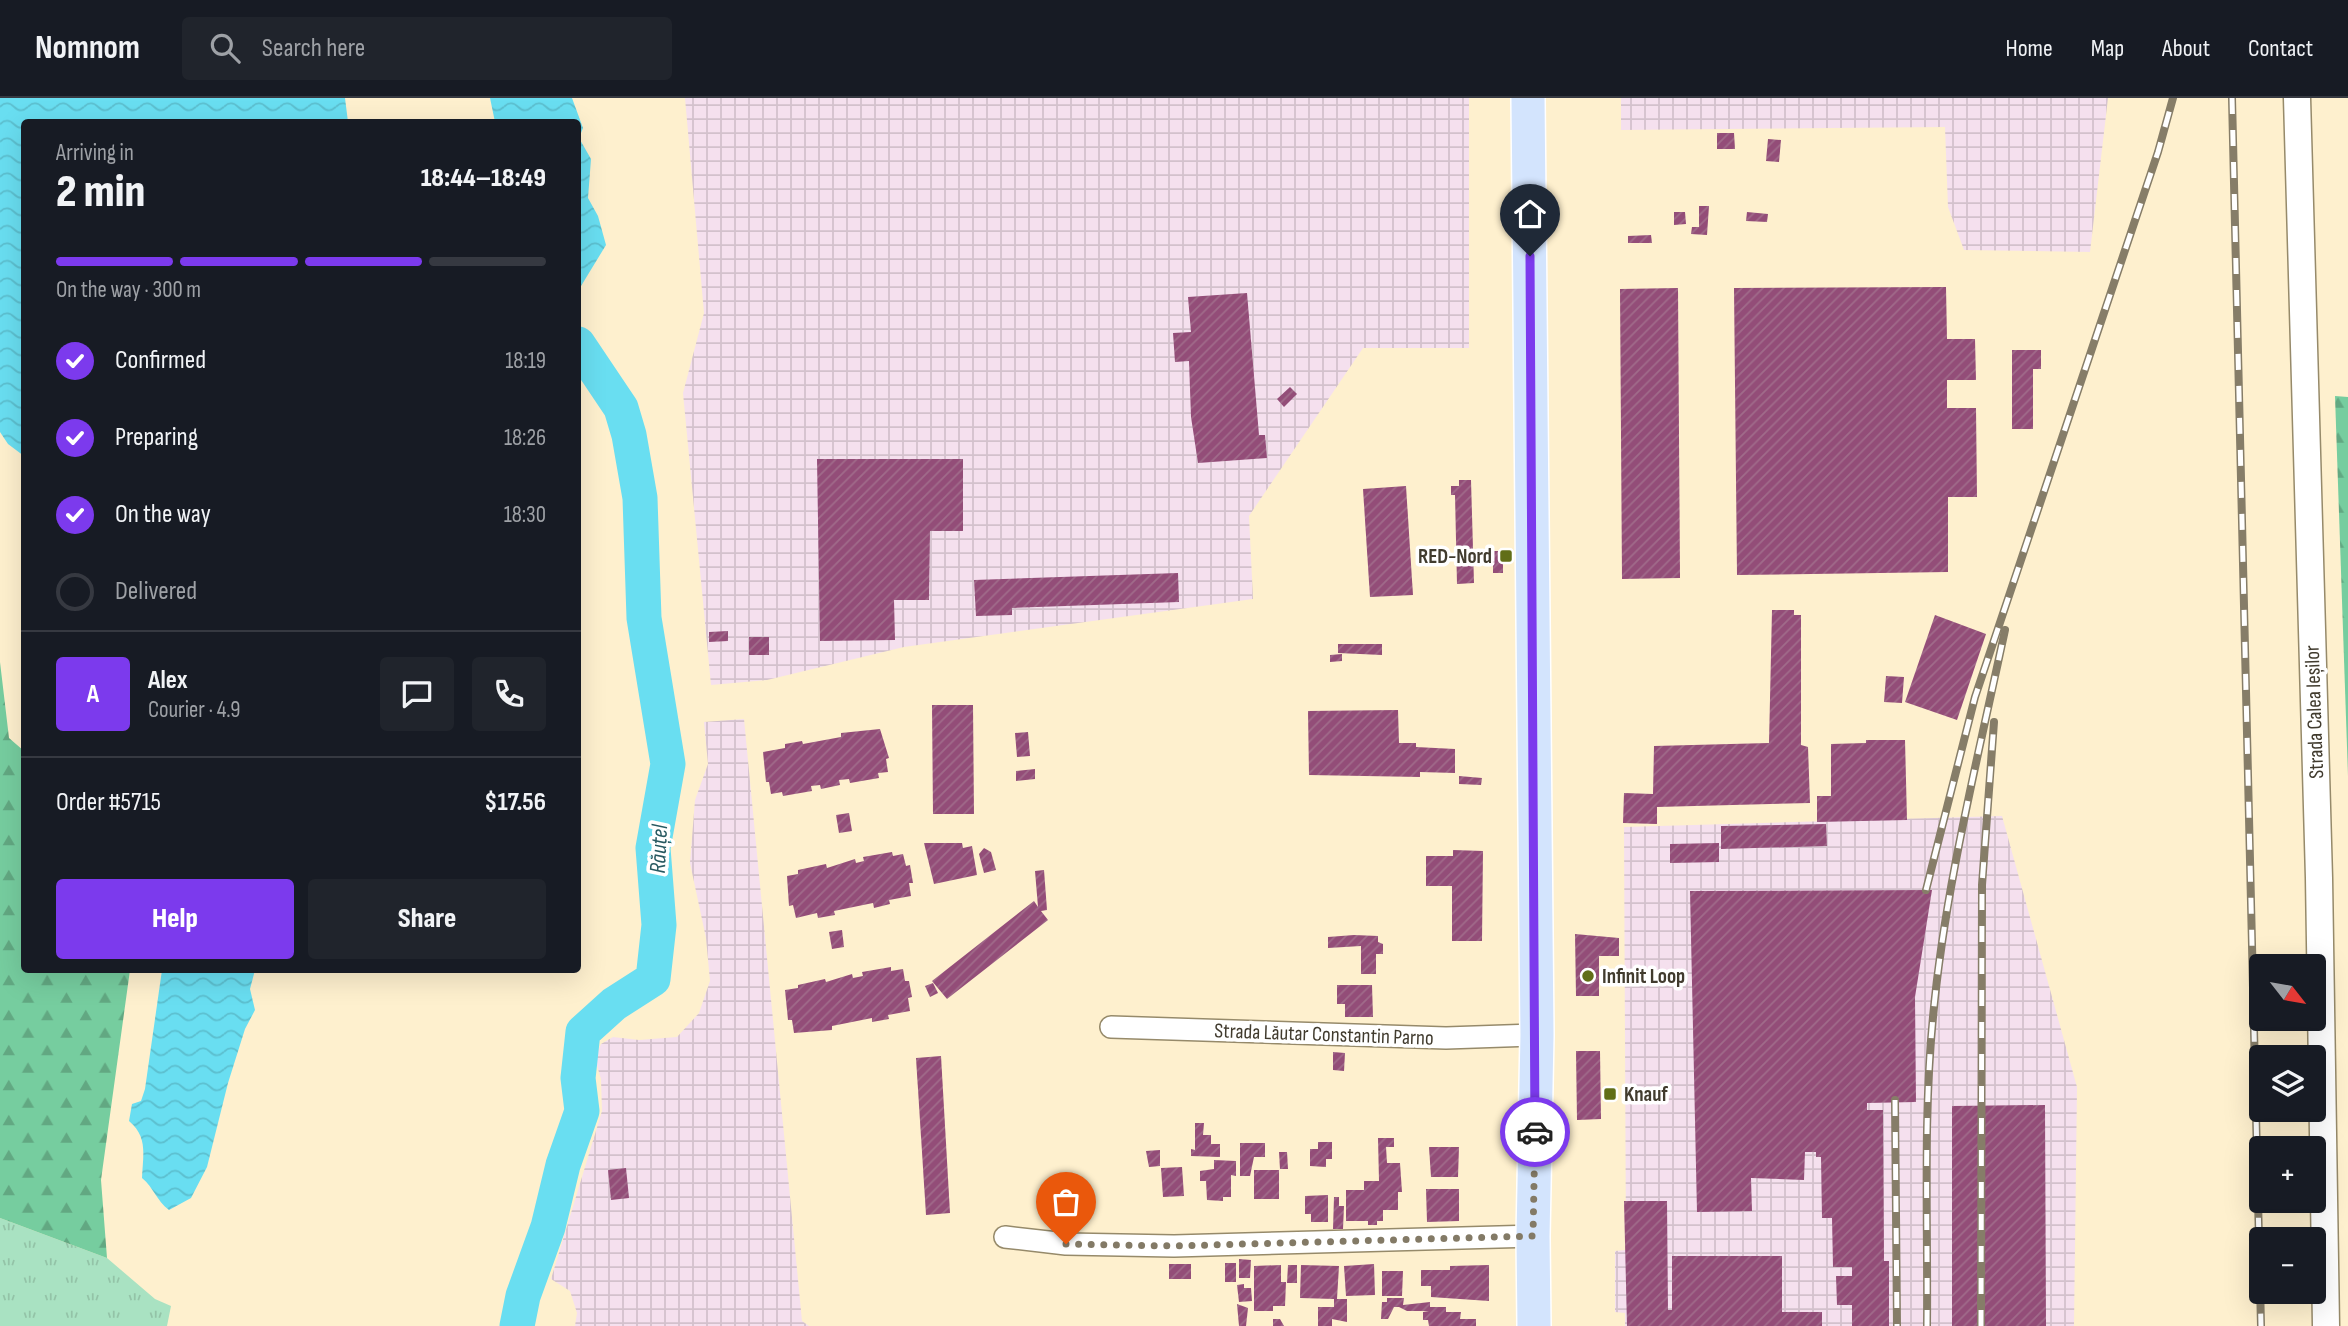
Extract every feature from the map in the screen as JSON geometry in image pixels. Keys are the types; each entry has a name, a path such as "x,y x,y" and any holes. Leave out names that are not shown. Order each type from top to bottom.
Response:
{"main road":[{"path":"1528,98 1536,1035 1534,1326"}],"street":[{"name":"Strada Calea Ieșilor","path":"2297,98 2319,878 2326,1326"},
{"name":"Strada Lăutar Constantin Parno","path":"1111,1027 1446,1038 1536,1035"},
{"path":"1004,1237 1066,1244 1174,1246 1533,1236"}],"shaded area":[{"path":"685,98 1469,98 1469,348 1363,348 1249,516 1253,599 904,647 767,680 711,685 683,393 704,313"},
{"path":"1621,98 2108,98 2090,252 1964,250 1948,207 1945,127 1621,130"},
{"path":"744,719 802,1321 809,1326 575,1326 577,1313 570,1291 551,1279 602,1111 601,1079 595,1059 601,1044 613,1037 639,1040 677,1037 699,1013 710,981 706,938 690,863 695,800 708,764 704,722"},
{"path":"2002,816 2077,1087 2074,1326 1625,1326 1625,1313 1615,1312 1615,1251 1626,1250 1624,827"}],"green space":[{"path":"2335,396 2348,397 2348,776"},
{"path":"0,662 9,738 21,748 21,973 130,973 101,1180 107,1258 0,1218"},
{"path":"0,1218 107,1258 155,1299 171,1306 167,1326 0,1326"}],"water":[{"path":"0,98 345,98 348,119 21,119 21,454 8,444 0,432"},
{"path":"490,98 572,98 580,119 494,119"},
{"path":"581,142 591,159 588,198 598,216 606,245 581,286"},
{"path":"162,973 254,973 250,989 255,1010 245,1029 228,1083 207,1167 191,1198 169,1210 142,1178 142,1140 129,1121 132,1104 141,1101"}],"building":[{"path":"1717,133 1734,133 1735,149 1717,149"},
{"path":"1768,139 1781,140 1779,162 1766,161"},
{"path":"1699,206 1709,206 1707,235 1691,234 1692,227 1699,227"},
{"path":"1674,212 1685,212 1686,224 1674,225"},
{"path":"1747,212 1768,214 1767,222 1746,221"},
{"path":"1651,235 1652,243 1628,243 1628,236"},
{"path":"1946,287 1947,339 1975,339 1976,380 1947,380 1947,408 1976,408 1977,497 1948,497 1948,572 1737,575 1734,288"},
{"path":"1678,288 1680,578 1622,579 1620,289"},
{"path":"1247,293 1259,435 1265,435 1267,458 1198,463 1191,417 1189,361 1175,362 1173,333 1191,332 1188,297"},
{"path":"2012,350 2041,350 2041,369 2033,369 2033,429 2012,429"},
{"path":"1290,387 1297,394 1284,407 1277,399"},
{"path":"817,459 963,459 963,531 930,531 929,600 894,600 895,640 820,641"},
{"path":"1459,480 1471,480 1474,583 1457,584 1455,495 1451,495 1451,486 1459,486"},
{"path":"1406,486 1413,595 1370,597 1363,489"},
{"path":"1493,551 1503,551 1503,573 1493,573"},
{"path":"1178,573 1179,602 1012,608 1012,615 976,616 974,580"},
{"path":"1772,610 1794,610 1794,615 1801,615 1801,745 1808,747 1810,803 1657,807 1657,824 1623,823 1624,793 1653,794 1654,746 1769,743"},
{"path":"1935,615 1986,634 1957,720 1905,702"},
{"path":"728,631 728,641 709,642 709,632"},
{"path":"749,637 769,637 769,655 749,655"},
{"path":"1338,644 1382,644 1382,655 1338,653"},
{"path":"1342,654 1342,661 1330,662 1330,655"},
{"path":"1886,676 1904,677 1902,703 1884,702"},
{"path":"932,705 973,705 974,814 933,814"},
{"path":"1398,710 1399,743 1416,743 1416,747 1455,749 1455,773 1420,772 1420,777 1309,775 1308,711"},
{"path":"880,729 889,758 886,759 888,772 878,773 879,778 850,783 849,779 839,780 840,785 821,789 820,785 811,786 812,791 783,796 782,792 771,794 769,782 766,782 763,752 785,748 785,744 802,741 803,744 841,737 841,733"},
{"path":"1028,732 1030,756 1017,757 1015,733"},
{"path":"1866,740 1905,740 1907,820 1817,822 1817,796 1831,796 1831,744 1866,743"},
{"path":"1035,769 1035,779 1016,781 1016,771"},
{"path":"1459,776 1482,778 1481,785 1459,784"},
{"path":"849,813 852,831 839,833 836,815"},
{"path":"1826,824 1827,846 1721,849 1721,826"},
{"path":"924,843 962,843 963,848 972,846 977,875 934,884"},
{"path":"1719,843 1719,862 1670,863 1670,844"},
{"path":"984,848 991,852 996,870 984,873 979,854"},
{"path":"1453,850 1483,851 1482,941 1452,941 1452,886 1426,886 1426,856 1453,856"},
{"path":"892,852 893,856 903,854 906,866 910,865 913,883 909,883 911,896 889,900 890,904 874,908 873,903 834,911 835,915 818,918 817,913 796,918 793,905 789,906 787,876 798,874 798,870 826,864 827,868 855,859 856,863 864,861 863,857"},
{"path":"1044,870 1047,910 1041,911 1048,920 947,999 932,981 1034,901 1038,907 1035,871"},
{"path":"1932,890 1915,997 1916,1102 1867,1103 1867,1110 1883,1110 1884,1261 1889,1261 1889,1326 1852,1326 1852,1305 1837,1305 1836,1276 1852,1276 1852,1267 1833,1267 1832,1218 1822,1218 1821,1157 1816,1157 1816,1152 1805,1152 1804,1180 1751,1178 1752,1211 1697,1212 1690,891"},
{"path":"842,930 844,947 832,949 829,932"},
{"name":"Infinit Loop","path":"1575,934 1619,938 1619,956 1599,956 1599,996 1576,996"},
{"path":"1378,936 1378,942 1383,944 1383,954 1376,954 1376,974 1361,974 1361,946 1328,948 1328,937"},
{"path":"891,967 891,971 903,969 905,981 909,981 912,997 908,998 910,1011 888,1015 889,1019 872,1022 872,1018 832,1026 832,1030 794,1033 792,1020 788,1020 785,990 852,974 853,978 863,976 862,972"},
{"path":"933,983 938,993 930,997 925,986"},
{"path":"1337,985 1372,985 1373,1017 1345,1017 1345,1004 1337,1004"},
{"path":"1576,1051 1600,1051 1601,1119 1577,1120"},
{"path":"1333,1052 1345,1053 1344,1071 1333,1070"},
{"path":"941,1056 950,1213 926,1215 916,1058"},
{"path":"2045,1105 2046,1326 1952,1326 1952,1106"},
{"path":"1195,1123 1204,1123 1203,1135 1211,1135 1211,1144 1220,1144 1220,1157 1191,1156 1191,1149 1195,1150"},
{"path":"1378,1138 1394,1138 1394,1147 1386,1147 1387,1163 1400,1163 1402,1192 1398,1192 1398,1210 1383,1210 1383,1221 1377,1221 1377,1225 1368,1225 1368,1221 1346,1221 1346,1190 1364,1190 1364,1181 1379,1181"},
{"path":"1318,1142 1332,1142 1332,1159 1326,1159 1326,1167 1310,1166 1310,1149 1318,1149"},
{"path":"1240,1143 1265,1143 1265,1157 1254,1157 1250,1176 1240,1176"},
{"path":"1429,1147 1459,1147 1458,1177 1431,1177"},
{"path":"1160,1150 1160,1166 1149,1167 1146,1151"},
{"path":"1279,1152 1287,1152 1288,1169 1280,1169"},
{"path":"1214,1160 1236,1161 1236,1176 1231,1175 1231,1197 1223,1197 1223,1201 1207,1200 1206,1181 1200,1181 1200,1171 1214,1169"},
{"path":"1182,1167 1184,1196 1163,1197 1161,1168"},
{"path":"626,1168 629,1198 611,1200 608,1170"},
{"path":"1254,1170 1279,1170 1279,1199 1254,1199"},
{"path":"1426,1189 1459,1189 1459,1221 1427,1222"},
{"path":"1328,1195 1328,1222 1311,1222 1311,1214 1305,1214 1305,1196"},
{"path":"1334,1197 1339,1197 1339,1206 1344,1206 1343,1229 1333,1229"},
{"path":"1624,1201 1667,1201 1668,1310 1672,1310 1672,1256 1782,1256 1782,1312 1822,1312 1822,1326 1627,1326"},
{"path":"1239,1259 1251,1260 1250,1278 1239,1278"},
{"path":"1225,1263 1236,1263 1236,1282 1225,1282"},
{"path":"1169,1264 1191,1264 1191,1279 1169,1279"},
{"path":"1374,1264 1375,1295 1346,1296 1344,1266"},
{"path":"1281,1265 1281,1282 1286,1282 1285,1306 1273,1306 1273,1311 1254,1311 1254,1266"},
{"path":"1288,1265 1297,1265 1297,1283 1287,1283"},
{"path":"1301,1265 1339,1266 1337,1299 1347,1299 1347,1322 1332,1319 1332,1326 1318,1326 1318,1307 1334,1307 1334,1299 1300,1298"},
{"path":"1489,1265 1489,1301 1431,1297 1431,1286 1421,1286 1421,1270 1450,1270 1450,1266"},
{"path":"1382,1271 1403,1271 1402,1296 1382,1296"},
{"path":"1244,1284 1244,1288 1251,1288 1252,1301 1239,1302 1237,1285"},
{"path":"1387,1298 1404,1298 1403,1305 1430,1302 1430,1307 1446,1307 1446,1312 1461,1312 1460,1319 1476,1319 1476,1326 1429,1326 1428,1320 1423,1320 1423,1312 1429,1311 1407,1311 1399,1307 1394,1307 1388,1319 1381,1319 1382,1302 1387,1302"},
{"path":"1237,1304 1248,1308 1246,1326 1239,1326"},
{"path":"1273,1319 1280,1319 1284,1326 1273,1326"}],"waterway":[{"name":"Răuțel","path":"517,1326 523,1296 548,1227 563,1165 582,1111 578,1078 583,1032 614,1004 653,979 659,925 653,848 668,764 644,618 640,498 629,435 621,408 581,348"}],"railway":[{"path":"1926,890 1975,697 2158,152 2173,98"},
{"path":"2232,98 2261,1326"},
{"path":"1927,1326 1928,1094 1938,968 1963,823 2005,630"},
{"path":"1981,1326 1982,885 1994,722"},
{"path":"1895,1100 1897,1326"}],"way so far":[{"path":"1066,1244 1174,1246 1533,1236 1535,1132"}],"place":[{"name":"RED-Nord","path":"1506,556"},
{"name":"Infinit Loop","path":"1588,976"},
{"name":"Knauf","path":"1610,1094"}],"route":[{"path":"1530,256 1535,1132"}]}
